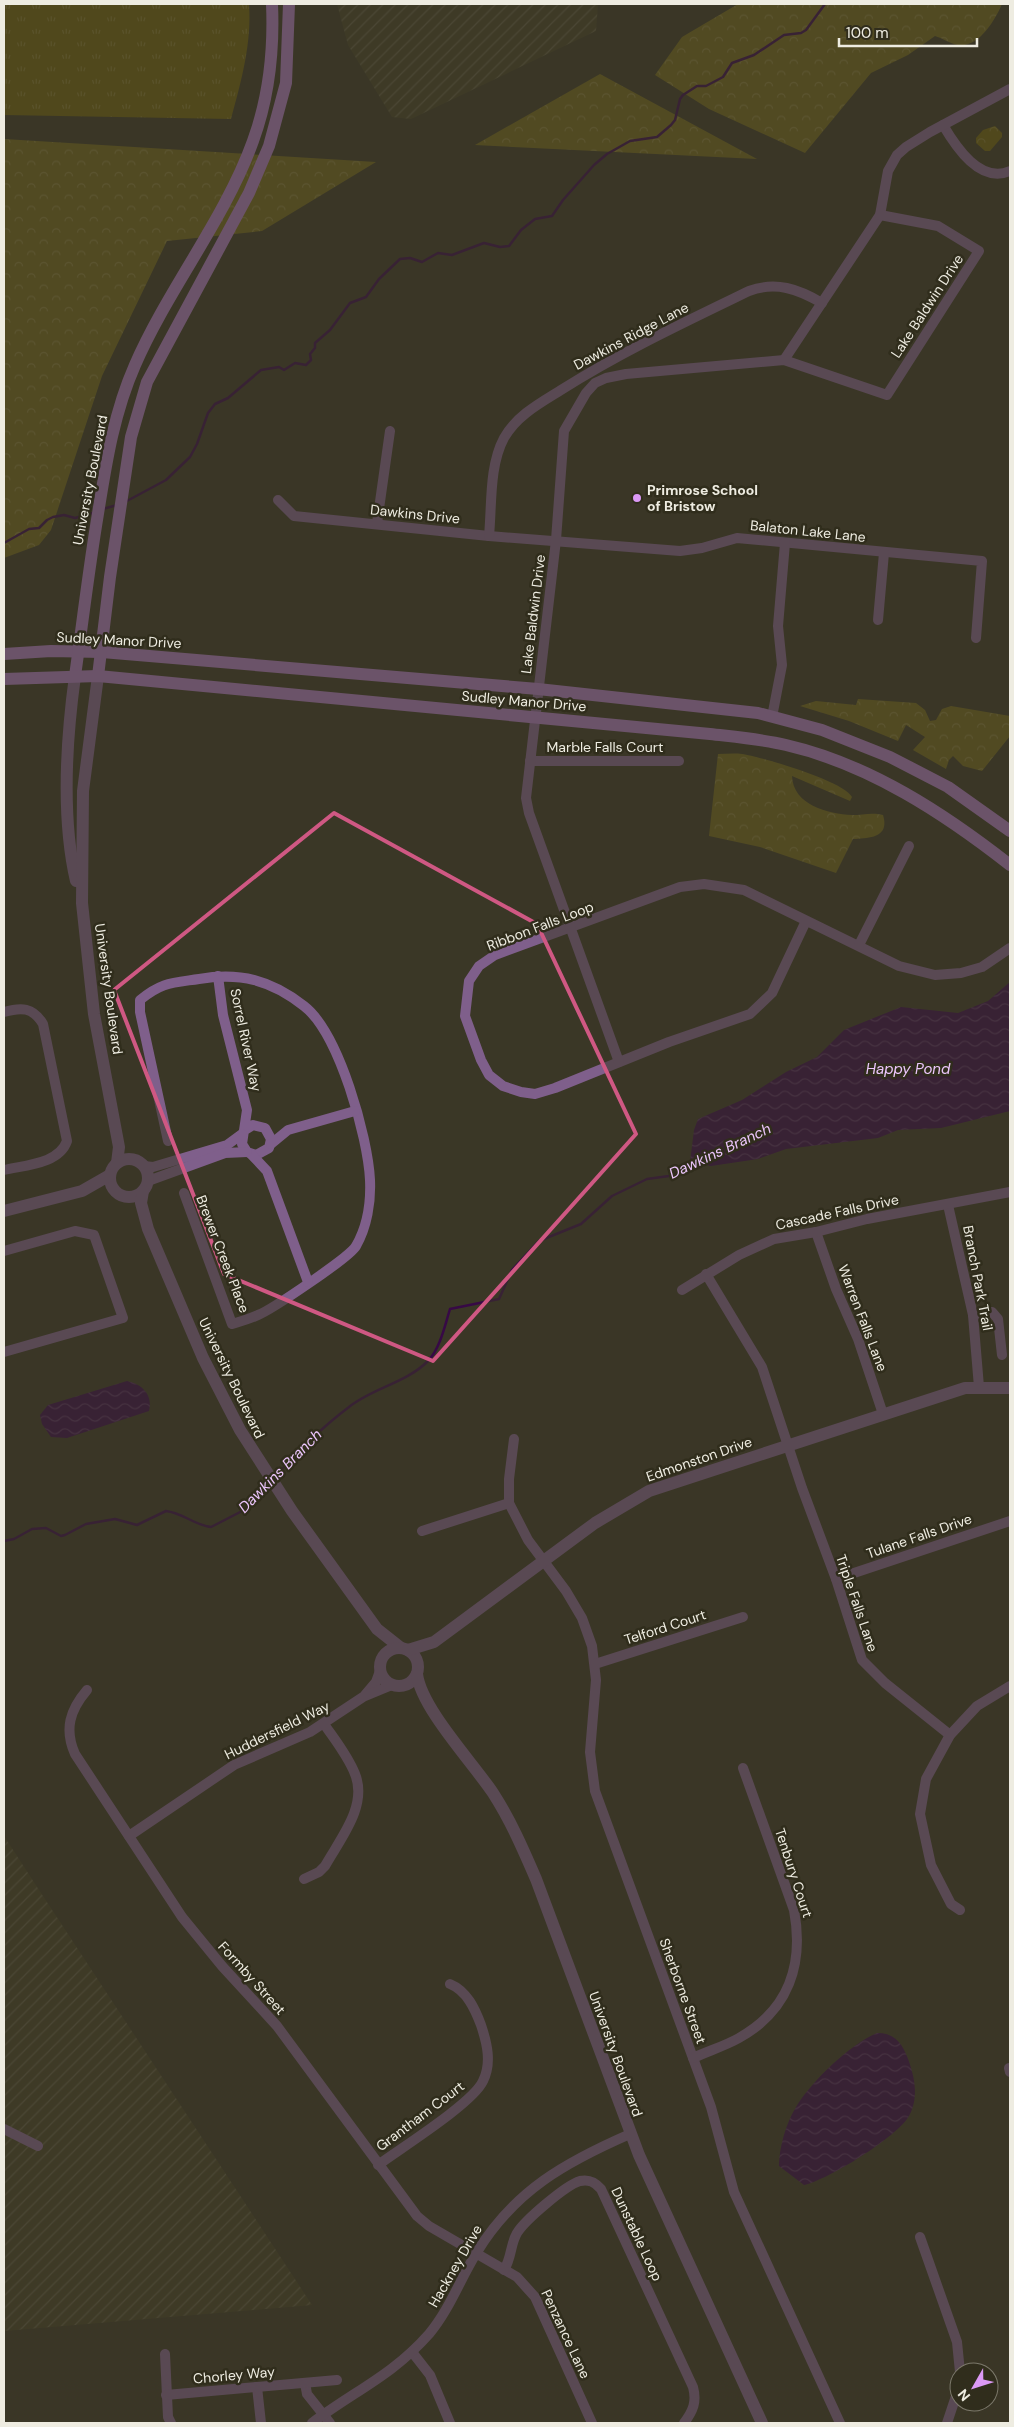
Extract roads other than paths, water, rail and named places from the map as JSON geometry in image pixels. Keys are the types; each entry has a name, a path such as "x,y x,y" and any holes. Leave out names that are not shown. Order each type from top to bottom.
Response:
{"main road":[{"name":"University Boulevard","path":"75,676 110,440 135,365 236,179 253,142 270,71 273,39 272,4"},
{"name":"University Boulevard","path":"98,676 130,437 147,382 249,193 269,146 286,83 289,4"},
{"name":"Sudley Manor Drive","path":"4,654 78,650 538,689 748,712 822,730 890,757 948,787 1010,831"},
{"name":"Sudley Manor Drive","path":"4,680 98,676 728,736 786,745 838,762 881,781 954,824 1010,865"}],"street":[{"path":"784,360 880,215 886,181 892,162 906,147 1010,89"},
{"path":"943,125 961,152 976,166 997,174 1010,170"},
{"name":"Lake Baldwin Drive","path":"619,1062 529,813 526,798 556,540 564,431 586,393 596,383 606,378 626,374 784,360 887,394 979,251 938,226 880,215"},
{"name":"Dawkins Ridge Lane","path":"489,536 497,456 504,438 511,428 532,408 604,363 749,290 766,286 782,286 804,293 822,303"},
{"path":"377,523 390,431"},
{"name":"Dawkins Drive","path":"278,500 294,516 377,523 489,536 556,540"},
{"name":"Balaton Lake Lane","path":"556,540 680,551 702,548 737,538 982,561 976,638"},
{"path":"772,717 782,665 778,626 785,543"},
{"path":"878,620 884,553"},
{"name":"University Boulevard","path":"75,676 69,719 67,789 74,870 82,903"},
{"name":"University Boulevard","path":"98,676 84,776 82,903 94,1014 120,1150 117,1163"},
{"name":"Marble Falls Court","path":"530,761 679,761"},
{"path":"859,945 910,846"},
{"name":"Ribbon Falls Loop","path":"806,921 772,993 764,1004 750,1014 535,1094 503,1086 490,1075 473,1039 465,1016 465,998 469,981 479,966 496,955 680,887 704,884 744,890 900,966 935,975 961,973 982,967 1010,948"},
{"name":"Sorrel River Way","path":"218,976 223,1015 247,1110 243,1132"},
{"name":"Brewer Creek Place","path":"168,1141 140,1012 140,1000 159,985 218,976 249,977 275,987 306,1007 323,1028 335,1048 368,1160 370,1182 368,1215 356,1247 340,1262 259,1315 232,1324 184,1193"},
{"path":"4,1012 15,1009 28,1009 38,1016 43,1024 67,1141 61,1153 52,1158 4,1170"},
{"name":"University Boulevard","path":"113,1108 126,1144 140,1164"},
{"name":"Sorrel River Way","path":"247,1110 262,1127"},
{"path":"4,1211 82,1191 110,1175 117,1163 125,1159 151,1167 227,1145 253,1125 288,1130 355,1111"},
{"path":"262,1127 270,1134 267,1172"},
{"path":"82,1191 120,1194 132,1197 145,1186 225,1153 261,1154 288,1130"},
{"path":"243,1132 242,1144 267,1172 308,1282"},
{"path":"140,1164 145,1186"},
{"path":"110,1175 111,1185 120,1194"},
{"name":"University Boulevard","path":"145,1186 141,1203 148,1228 203,1358 250,1448 292,1511 377,1629 383,1656"},
{"name":"Cascade Falls Drive","path":"682,1290 739,1255 774,1239 1010,1192"},
{"name":"University Boulevard","path":"120,1194 135,1208 148,1228"},
{"name":"Branch Park Trail","path":"948,1205 973,1315 979,1387"},
{"path":"4,1251 75,1231 94,1235 123,1318 4,1352"},
{"name":"Warren Falls Lane","path":"816,1232 836,1289 858,1339 883,1414"},
{"name":"Triple Falls Lane","path":"706,1274 762,1367 820,1541 836,1579 850,1628 862,1660 885,1683 950,1735"},
{"path":"973,1315 992,1312 998,1319 1002,1355"},
{"name":"Edmonston Drive","path":"405,1649 434,1642 595,1523 649,1491 965,1388 1010,1388"},
{"path":"422,1531 509,1503 509,1479 514,1439"},
{"name":"Sherborne Street","path":"509,1503 520,1526 543,1562 566,1591 582,1618 592,1646 595,1664 595,1700 590,1752 595,1791 711,2107 734,2192 840,2423"},
{"name":"Tulane Falls Drive","path":"836,1579 1010,1521"},
{"name":"Telford Court","path":"595,1664 743,1617"},
{"name":"University Boulevard","path":"377,1629 405,1649"},
{"name":"Edmonston Drive","path":"418,1670 434,1642"},
{"path":"392,1649 405,1649 416,1657 418,1670 412,1682 397,1685 385,1679 380,1671 383,1656 392,1649"},
{"name":"University Boulevard","path":"418,1670 428,1705"},
{"name":"Huddersfield Way","path":"129,1836 234,1765 324,1724 363,1697 376,1682 380,1671"},
{"name":"University Boulevard","path":"397,1685 415,1693 428,1705 492,1792 517,1835 536,1879 630,2134 762,2423"},
{"name":"Huddersfield Way","path":"363,1697 397,1685"},
{"path":"960,1910 951,1904 931,1865 920,1814 926,1779 950,1735 977,1706 1010,1686"},
{"name":"Formby Street","path":"87,1690 70,1717 69,1736 72,1746 182,1916 222,1966 276,2026 417,2216 429,2226 476,2254"},
{"path":"304,1879 320,1872 325,1866 352,1818 359,1795 355,1773 324,1724"},
{"name":"Tenbury Court","path":"693,2058 737,2039 760,2024 779,2003 787,1990 797,1961 798,1930 794,1910 743,1768"},
{"name":"Grantham Court","path":"378,2165 471,2096 484,2080 488,2058 482,2030 467,1997 459,1988 450,1984"},
{"path":"4,2129 38,2146"},
{"name":"Hackney Drive","path":"312,2423 327,2419 412,2352 444,2314 476,2254 497,2222 536,2184 572,2161 630,2134"},
{"name":"Dunstable Loop","path":"504,2270 512,2257 516,2235 529,2219 575,2183 586,2180 597,2184 601,2188 693,2387 694,2408 684,2423"},
{"path":"920,2237 957,2342 959,2362"},
{"name":"Penzance Lane","path":"476,2254 527,2286 535,2297 592,2423"},
{"path":"412,2352 430,2375 450,2423"},
{"path":"165,2354 166,2395 168,2417 171,2423"},
{"name":"Chorley Way","path":"166,2395 337,2380"},
{"path":"305,2383 307,2394 327,2419"},
{"path":"257,2387 261,2423"}],"water":[{"name":"Happy Pond","path":"1010,982 1010,1111 941,1128 898,1130 878,1138 786,1149 758,1159 711,1166 690,1162 694,1130 698,1119 742,1100 786,1072 817,1057 844,1030 901,1007 958,1013 988,1001"},
{"path":"127,1381 142,1388 148,1395 149,1411 67,1438 51,1437 42,1424 40,1415 48,1405"},
{"path":"877,2033 887,2034 895,2038 904,2049 909,2061 915,2093 909,2116 902,2125 877,2146 845,2167 804,2185 779,2166 780,2151 792,2113 821,2075 855,2046"}],"waterway":[{"path":"125,502 166,480 190,457 197,444 208,413 215,404 228,398 261,370 279,367 284,370 295,363 306,365 311,360 310,354 315,348 315,343 330,330 350,303 366,297 379,279 400,259 410,258 422,262 438,253 452,255 484,243 500,247 509,246 521,230 535,219 552,216 563,200 594,165 607,154 630,141 657,137 671,125 675,120 680,99 683,95 697,86 706,86 723,77 732,63 754,55 784,35 801,33 806,30 825,4"},
{"path":"103,509 117,505"},
{"path":"4,543 29,529 39,528 53,517 64,515 75,518 93,513"},
{"name":"Dawkins Branch","path":"275,1477 310,1440 358,1400 410,1375 428,1361 439,1343 450,1309 499,1299 512,1270 539,1241 581,1224 612,1196 647,1179 669,1176 693,1161"},
{"name":"Dawkins Branch","path":"4,1541 14,1539 32,1529 46,1528 61,1536 86,1524 115,1519 137,1525 166,1511 211,1527 246,1509 269,1483"}],"place":[{"name":"Primrose School of Bristow","path":"637,498"}]}
